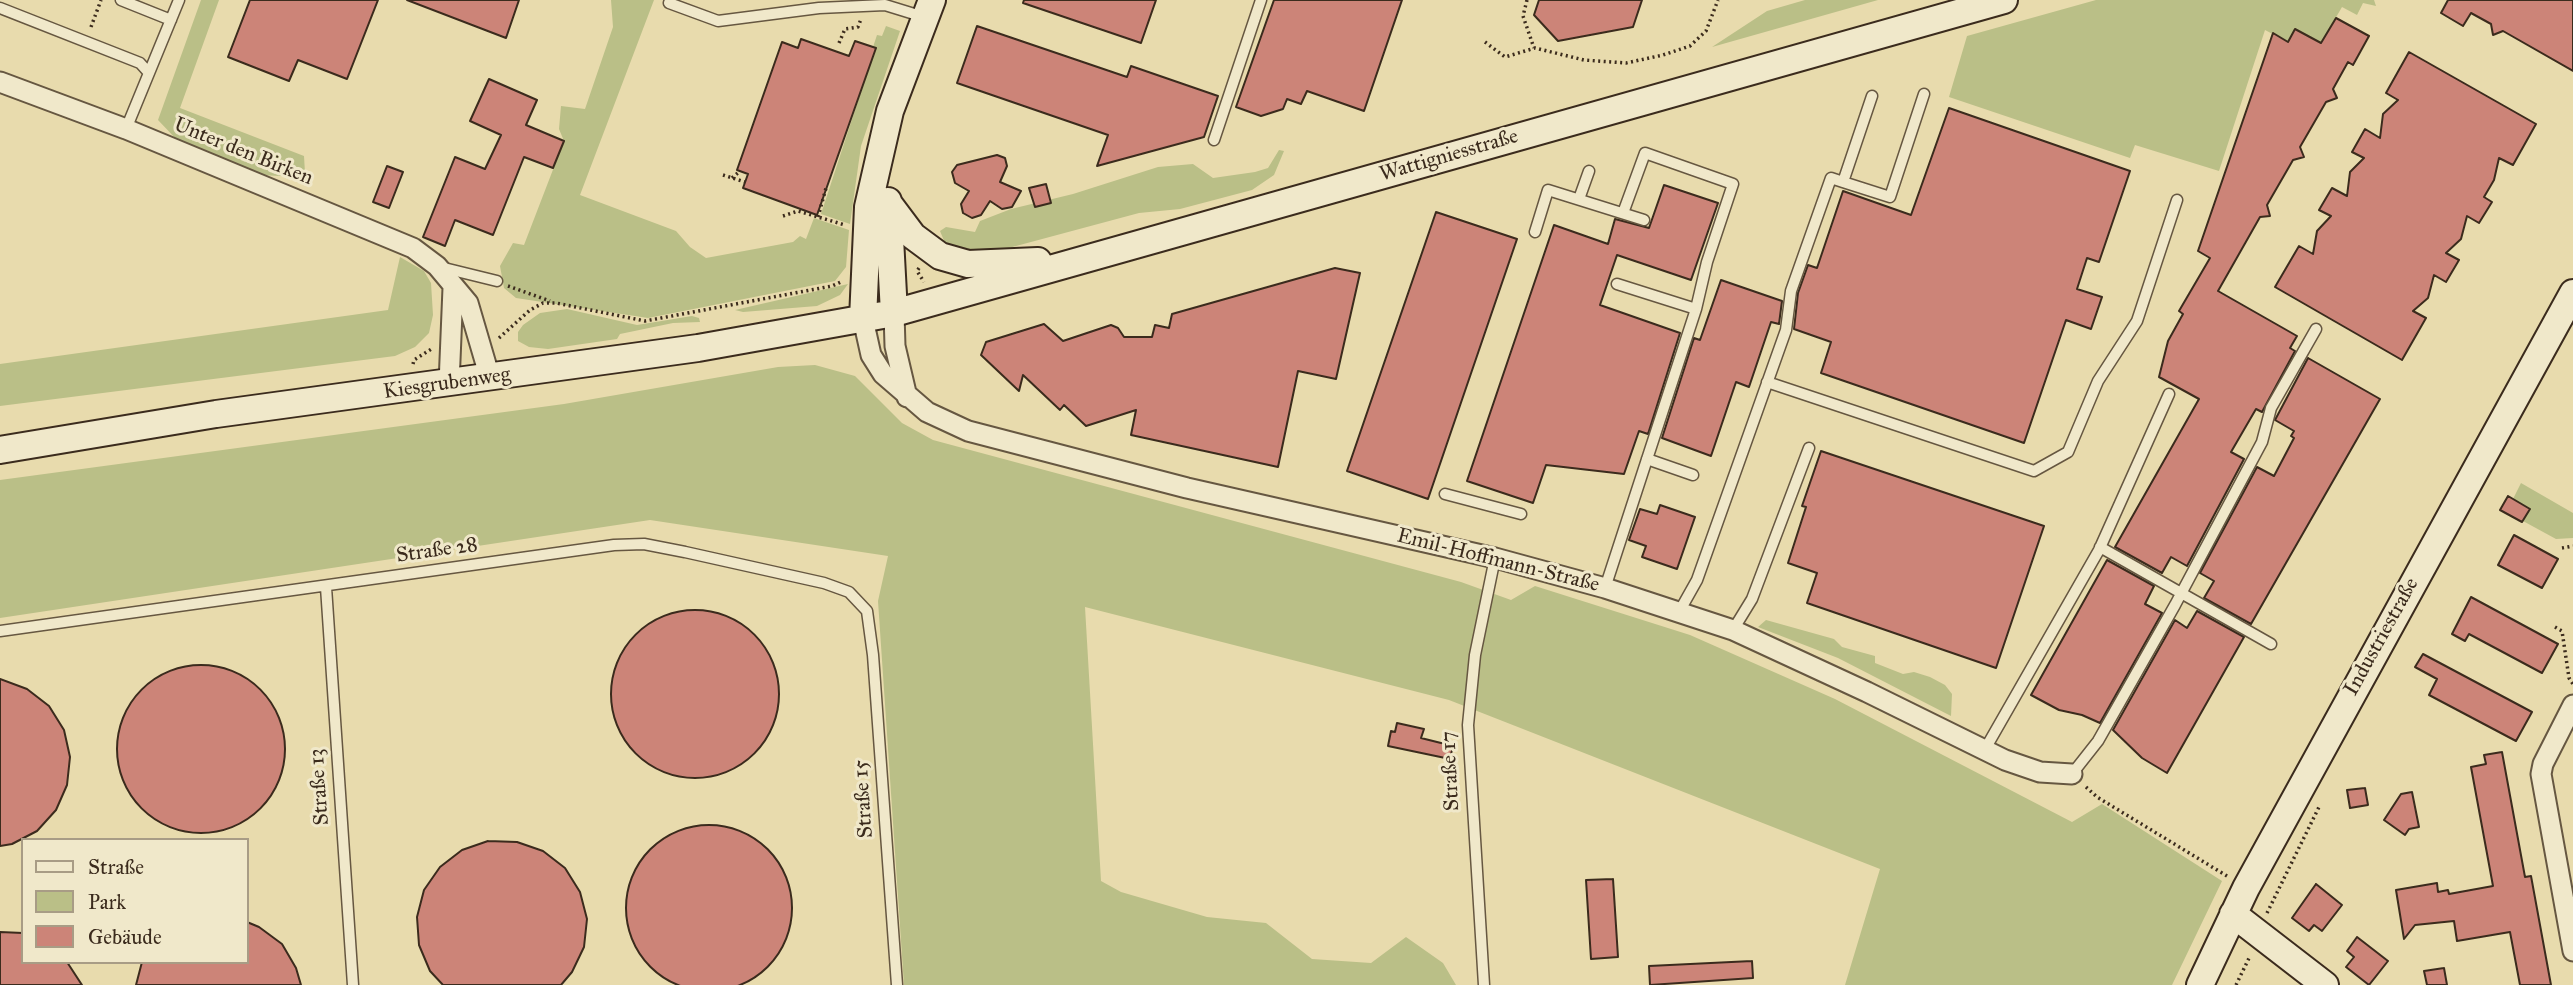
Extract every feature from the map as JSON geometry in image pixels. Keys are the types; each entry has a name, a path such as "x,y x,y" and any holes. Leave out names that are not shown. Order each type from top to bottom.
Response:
{"main road":[{"name":"Wattigniesstraße","path":"894,313 2004,0"},
{"name":"Emil-Hoffmann-Straße","path":"863,319 868,207 879,169 890,111 928,9"},
{"name":"Emil-Hoffmann-Straße","path":"879,169 888,204 913,264 894,313"},
{"path":"888,204 913,236 913,264 940,256 968,264 1095,256"},
{"name":"Industriestraße","path":"2200,985 2246,888 2573,293"},
{"name":"Kiesgrubenweg","path":"0,450 216,414 408,390 698,348 894,313"},
{"path":"2233,914 2325,985"}],"street":[{"name":"Unter den Birken","path":"0,82 126,129 413,248 437,266 468,303 491,378"},
{"path":"449,384 453,288"},
{"name":"Emil-Hoffmann-Straße","path":"894,313 895,346 907,398"},
{"name":"Emil-Hoffmann-Straße","path":"863,319 871,355 883,374 907,398 927,412 968,431 1187,488 1495,558 1605,588 1733,630 1867,692 1984,751 2040,772 2072,774"},
{"path":"2573,705 2543,764 2541,774 2573,951"}],"lane":[{"path":"121,0 170,20"},
{"path":"126,129 178,0"},
{"path":"1214,140 1261,0"},
{"path":"670,3 718,20 819,8 885,5 928,9"},
{"path":"0,8 140,63 149,73"},
{"path":"1679,612 1697,580 1786,330 1791,291 1832,178 1890,197 1924,94"},
{"path":"1843,182 1872,96"},
{"path":"1605,588 1734,184 1644,153 1623,213"},
{"path":"1579,199 1589,171"},
{"path":"1535,232 1548,190 1644,220"},
{"path":"1767,382 2034,471 2067,452 2098,381 2137,321 2177,200"},
{"path":"437,266 497,281"},
{"path":"1617,284 1696,309"},
{"path":"2072,774 2098,741 2181,593 2262,442 2272,408 2316,329"},
{"path":"1984,751 2100,547 2169,394"},
{"path":"1733,630 1752,599 1809,448"},
{"path":"1647,459 1693,475"},
{"path":"1445,494 1521,514"},
{"name":"Straße 28","path":"0,631 614,545 644,544 824,583 849,592 867,611"},
{"path":"2100,547 2271,644"},
{"name":"Straße 17","path":"1484,985 1468,725 1475,655 1495,558"},
{"name":"Straße 13","path":"326,587 353,985"},
{"name":"Straße 15","path":"867,611 897,985"}],"path":[{"path":"85,42 101,0"},
{"path":"1527,0 1523,16 1535,48"},
{"path":"1485,42 1505,57 1535,48 1610,64 1663,55 1690,46 1706,31 1718,0"},
{"path":"839,43 845,29 858,27"},
{"path":"732,178 740,171"},
{"path":"723,175 745,182"},
{"path":"818,216 826,188"},
{"path":"783,216 798,211 853,228"},
{"path":"913,264 924,281 929,303"},
{"path":"497,281 556,303 645,321 832,286 845,280 849,272 864,272"},
{"path":"479,341 501,338 535,306 556,303"},
{"path":"408,390 414,360 429,349 451,344"},
{"path":"2562,548 2573,546"},
{"path":"2555,627 2562,631 2569,678 2573,684"},
{"path":"2072,774 2097,797 2246,888 2272,898"}],"green space":[{"path":"201,0 219,0 180,108 304,156 305,173 299,177 261,175 178,141 158,120"},
{"path":"611,0 654,0 580,195 676,231 690,247 706,258 793,242 800,236 806,239 814,218 849,230 846,267 835,281 648,318 516,298 504,288 500,266 513,243 524,245 564,141 559,129 561,106 585,109 613,27"},
{"path":"1805,0 1878,0 1712,47 1767,11"},
{"path":"2096,0 2374,0 2376,6 2363,3 2357,15 2342,7 2321,43 2296,29 2288,42 2265,30 2219,171 2135,145 2130,158 1949,97 1967,36"},
{"path":"886,26 900,31 861,146 850,224 821,214 875,49 873,47 877,35 882,36"},
{"path":"1279,150 1284,151 1274,175 1252,190 1180,209 1139,213 990,253 961,251 945,243 940,231 946,227 975,232 980,221 1011,209 1073,194 1158,167 1193,164 1213,178 1255,172 1268,168"},
{"path":"400,257 424,271 431,283 433,315 429,333 415,347 395,356 0,406 0,364 388,310"},
{"path":"848,284 840,295 817,306 743,312 735,310"},
{"path":"567,309 637,325 692,316 699,318 700,322 673,323 620,334 617,339 548,349 529,347 518,341 518,332 523,325 540,313"},
{"path":"815,365 855,376 902,423 933,440 1461,582 1511,600 1535,586 1690,635 1835,699 2072,822 2102,804 2222,881 2172,985 1845,985 1880,869 1449,700 1085,607 1101,881 1121,892 1207,917 1266,923 1312,959 1371,963 1406,937 1443,963 1456,985 904,985 878,601 888,556 650,520 0,618 0,480 564,404 778,367"},
{"path":"2521,483 2573,513 2573,538 2556,539 2523,521 2529,509 2513,499"},
{"path":"1766,620 1834,639 1842,647 1875,656 1875,663 1903,674 1914,672 1930,677 1945,685 1952,694 1951,716 1838,658 1758,627"}],"building":[{"path":"250,0 378,0 347,79 298,60 289,81 228,57"},
{"path":"407,0 519,0 506,38"},
{"path":"1024,0 1156,0 1141,43 1023,3"},
{"path":"1274,0 1402,0 1364,111 1307,91 1301,104 1287,99 1283,109 1261,116 1236,107"},
{"path":"1539,0 1642,0 1633,27 1558,41 1534,15"},
{"path":"2448,0 2573,0 2573,71 2503,31 2493,35 2491,24 2471,13 2463,26 2441,13"},
{"path":"2336,18 2369,36 2353,65 2348,62 2333,89 2337,98 2326,102 2300,147 2304,157 2293,160 2267,205 2270,216 2260,217 2218,291 2297,336 2290,348 2295,351 2262,412 2256,409 2231,452 2244,459 2187,566 2171,557 2162,573 2115,547 2199,399 2159,377 2168,341 2183,314 2179,311 2210,258 2198,251 2273,33 2288,42 2295,29 2321,43"},
{"path":"977,26 1127,77 1131,66 1218,96 1204,137 1097,166 1108,135 957,83"},
{"path":"801,39 849,56 855,41 876,48 817,215 743,188 748,174 737,170 782,42 798,48"},
{"path":"2409,52 2536,124 2513,165 2499,158 2494,180 2484,197 2492,202 2479,223 2467,216 2461,239 2446,253 2459,260 2446,282 2434,275 2428,298 2413,311 2426,318 2402,360 2275,287 2299,246 2313,254 2317,231 2331,216 2319,210 2332,188 2347,196 2350,172 2364,158 2352,152 2365,129 2380,138 2383,114 2398,100 2386,93"},
{"path":"489,79 537,100 526,125 564,141 553,168 524,157 493,235 455,220 445,246 423,237 455,157 485,169 501,135 470,121"},
{"path":"1949,108 2130,171 2099,262 2087,258 2077,289 2102,297 2091,329 2066,320 2024,443 1821,373 1831,342 1794,329 1798,293 1808,265 1817,268 1843,191 1911,215"},
{"path":"997,155 1005,158 1007,166 1000,182 1021,191 1012,207 1002,209 990,201 981,215 972,218 963,213 961,204 969,191 955,183 952,172 957,165"},
{"path":"387,166 403,172 389,208 373,202"},
{"path":"1046,184 1051,203 1035,207 1029,188"},
{"path":"1664,185 1718,203 1691,280 1617,255 1600,305 1680,333 1648,434 1639,431 1624,474 1546,465 1533,503 1467,481 1554,225 1608,244 1615,219 1649,228"},
{"path":"1436,212 1517,239 1428,499 1347,471"},
{"path":"1335,268 1360,273 1336,379 1298,371 1278,467 1131,435 1136,410 1086,426 1064,405 1060,410 1023,375 1019,391 981,355 986,342 1044,324 1063,341 1111,325 1118,328 1124,337 1152,337 1155,325 1169,328 1172,314"},
{"path":"1721,280 1782,301 1779,324 1771,322 1749,387 1736,382 1711,456 1662,438 1694,338 1700,340"},
{"path":"2308,358 2380,399 2251,624 2204,598 2214,581 2200,573 2257,467 2274,476 2294,438 2291,436 2294,431 2275,420"},
{"path":"1821,451 2044,526 1996,668 1807,603 1817,573 1788,563 1806,507 1802,506"},
{"path":"2508,496 2530,509 2522,522 2500,510"},
{"path":"1660,505 1695,517 1677,569 1642,557 1646,546 1629,540 1640,509 1657,514"},
{"path":"2514,535 2558,559 2542,588 2498,565"},
{"path":"2107,560 2154,586 2145,604 2162,613 2100,723 2082,715 2059,710 2031,695"},
{"path":"2471,597 2558,644 2542,673 2469,634 2465,641 2452,634"},
{"path":"695,610 727,616 755,634 773,662 779,694 773,726 755,754 727,772 695,778 663,772 635,754 617,726 611,694 617,662 635,634 663,616"},
{"path":"2197,611 2244,637 2167,773 2142,758 2113,730 2175,620 2187,628"},
{"path":"2423,654 2532,712 2516,741 2429,695 2437,679 2415,667"},
{"path":"201,665 233,671 261,689 279,717 285,749 279,781 261,809 233,827 201,833 169,827 141,809 123,781 117,749 123,717 141,689 169,671"},
{"path":"0,679 27,689 49,706 64,730 70,757 67,785 56,810 37,831 12,844 0,846"},
{"path":"1397,723 1424,729 1421,738 1453,746 1450,759 1388,746 1391,731 1395,732"},
{"path":"2502,752 2525,877 2531,876 2551,985 2520,985 2510,932 2457,941 2454,921 2415,925 2404,939 2396,890 2437,883 2438,892 2448,890 2449,894 2493,886 2471,767 2486,764 2484,755"},
{"path":"2365,788 2368,805 2350,808 2347,790"},
{"path":"2412,792 2419,827 2409,829 2405,835 2384,820 2401,794"},
{"path":"693,826 725,826 755,839 768,849 778,862 791,892 791,924 786,940 768,967 738,986 677,985 650,967 632,940 627,924 627,892 640,862 650,849 663,839"},
{"path":"488,841 517,842 543,851 565,868 580,892 587,919 584,947 572,972 561,985 443,985 430,971 419,945 417,917 424,890 440,867 462,850"},
{"path":"1613,879 1618,957 1591,959 1586,880"},
{"path":"2316,884 2342,905 2322,931 2314,925 2309,931 2292,918"},
{"path":"248,922 282,944 296,968 301,985 136,985 141,964 248,964"},
{"path":"0,932 21,933 21,964 68,964 82,985 0,985"},
{"path":"2357,937 2388,961 2369,985 2346,967 2354,957 2347,951"},
{"path":"1752,961 1753,978 1650,985 1649,966"},
{"path":"2444,968 2447,985 2427,985 2424,971"}]}
